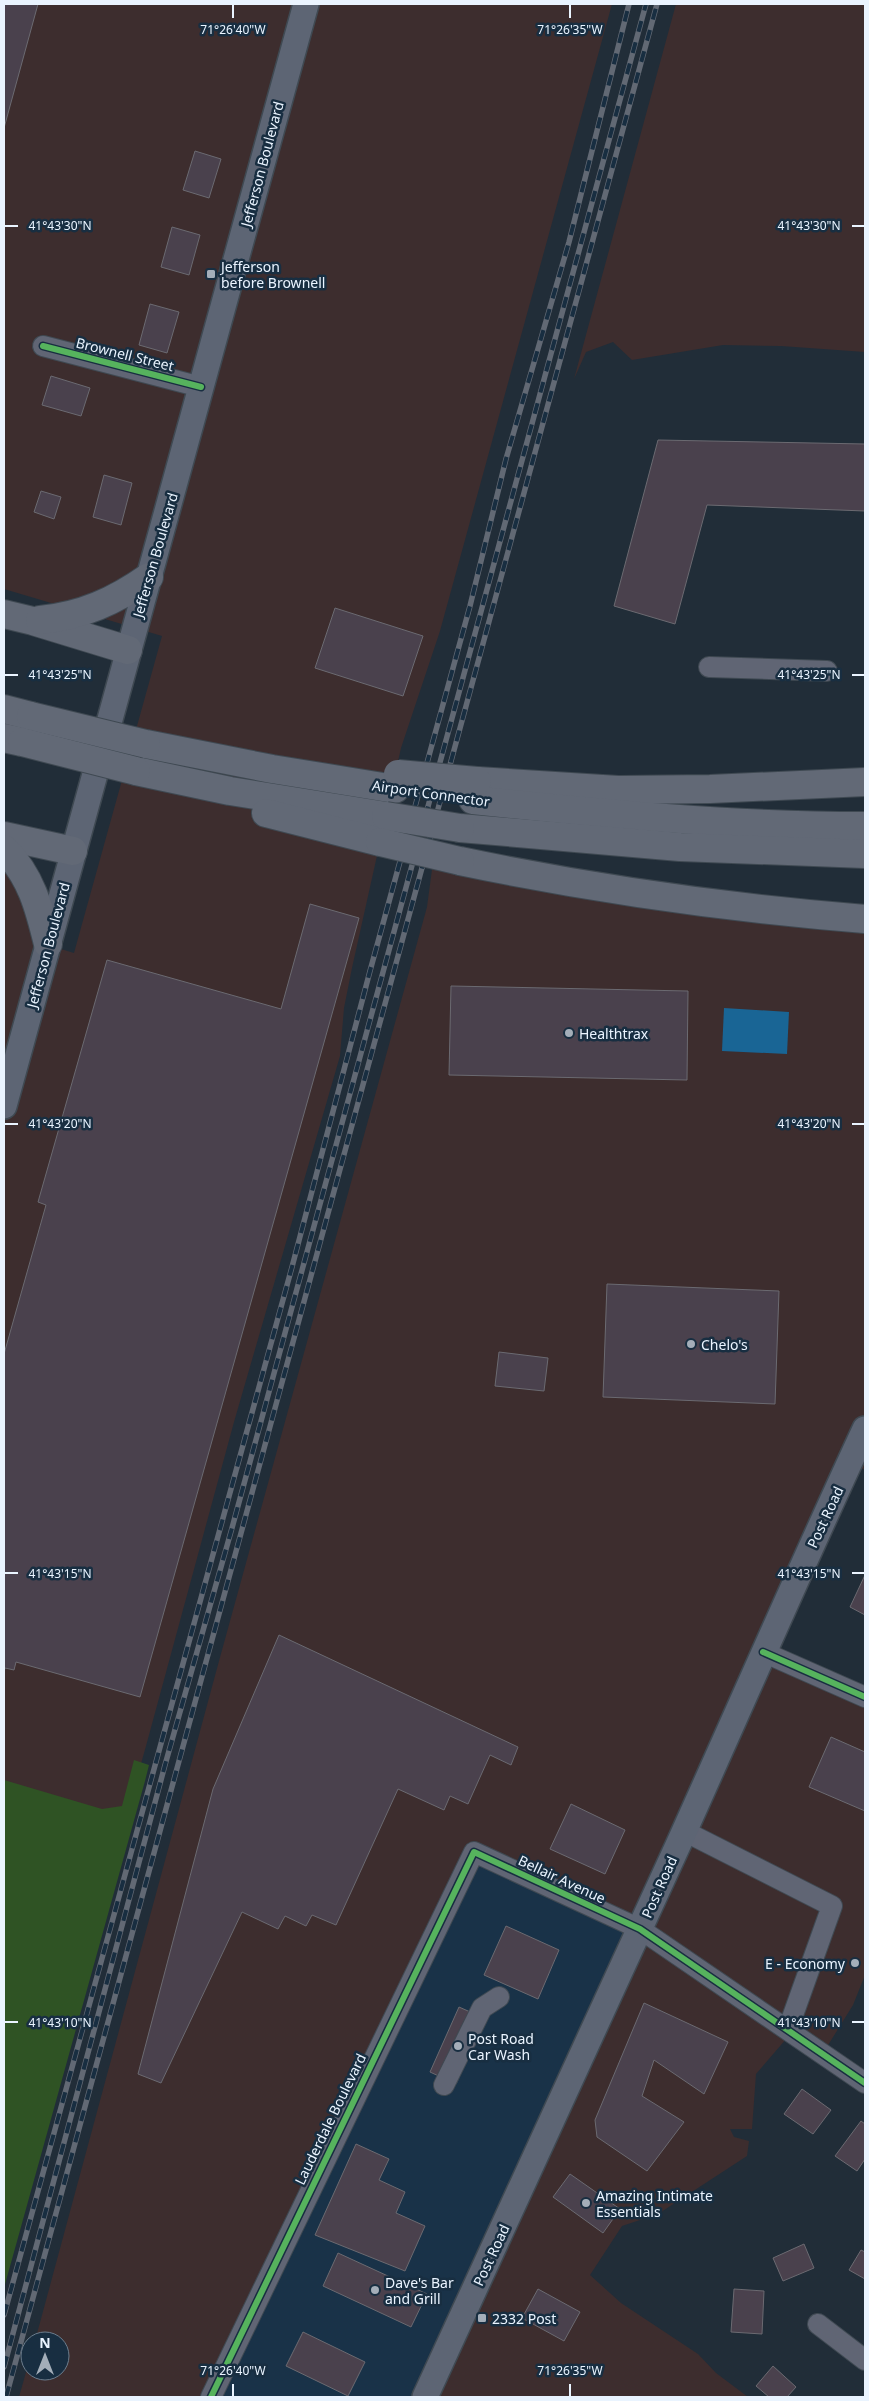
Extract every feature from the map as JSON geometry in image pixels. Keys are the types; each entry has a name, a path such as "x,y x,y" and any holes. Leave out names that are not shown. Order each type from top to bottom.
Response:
{"highway":[{"path":"33,620 65,616 90,610 117,598 149,577"},
{"path":"4,614 33,620 128,650"},
{"name":"Airport Connector","path":"4,709 146,744 272,769 475,790 628,816 865,826"},
{"path":"13,740 146,773 276,817 383,829 460,828 680,847 865,854"},
{"path":"475,790 710,789 865,782"},
{"path":"383,829 460,860 596,887 757,910 865,919"},
{"path":"4,836 73,851"},
{"path":"4,849 27,877 33,888 48,944"}],"main road":[{"name":"Jefferson Boulevard","path":"4,1106 306,4"},
{"name":"Post Road","path":"426,2397 640,1928 762,1652 862,1444"}],"street":[{"name":"Brownell Street","path":"43,346 201,387"},
{"path":"709,667 827,671"},
{"path":"762,1652 865,1697"},
{"path":"684,1830 832,1906 788,2029"},
{"name":"Bellair Avenue","path":"474,1852 640,1928 865,2083"},
{"name":"Lauderdale Boulevard","path":"211,2397 474,1852"},
{"path":"444,2085 482,2008 499,1997"},
{"path":"818,2324 865,2360"}],"shaded area":[{"path":"4,4 612,4 440,631 401,748 344,1008 340,1056 234,1422 146,1746 71,2011 4,2034 4,859 41,943 74,953 162,636 4,589"},
{"path":"676,4 865,4 865,352 781,346 723,345 632,360 613,342 586,352 574,379"},
{"path":"433,862 865,927 865,1470 853,1464 765,1649 865,1701 865,1975 853,2005 825,2050 793,2031 756,2074 752,2129 730,2129 734,2137 749,2141 747,2156 658,2214 622,2226 590,2275 621,2303 698,2354 716,2373 748,2397 19,2397 24,2381 70,2381 70,2331 38,2331 219,1661 427,907"},
{"path":"470,1850 637,1924 425,2397 209,2397"}],"green space":[{"path":"134,1760 149,1765 4,2288 4,1780 102,1809 122,1806"}],"water":[{"path":"724,1008 789,1012 787,1054 722,1051"}],"building":[{"path":"4,4 38,4 4,128"},
{"path":"195,151 221,159 209,198 183,190"},
{"path":"172,227 200,235 189,275 161,267"},
{"path":"150,304 179,312 167,353 139,345"},
{"path":"51,376 90,388 81,416 42,405"},
{"path":"658,440 865,444 865,511 707,505 675,624 614,606"},
{"path":"104,475 132,483 121,525 93,517"},
{"path":"41,491 61,497 54,519 34,512"},
{"path":"335,608 423,636 403,696 315,668"},
{"path":"310,904 359,918 140,1697 16,1662 14,1670 5,1668 4,1672 4,1354 46,1205 38,1202 107,960 281,1009"},
{"name":"Healthtrax","path":"451,986 688,991 687,1080 449,1075"},
{"name":"Chelo's","path":"607,1284 779,1291 775,1404 603,1397"},
{"path":"499,1352 548,1358 544,1391 495,1386"},
{"path":"865,1575 865,1615 850,1607"},
{"path":"279,1635 518,1747 511,1765 490,1755 468,1804 450,1796 444,1810 398,1789 336,1925 312,1915 306,1926 285,1916 278,1929 242,1912 161,2083 138,2074 213,1789"},
{"path":"831,1737 865,1752 865,1811 809,1787"},
{"path":"571,1804 625,1830 605,1874 550,1849"},
{"path":"506,1926 559,1950 538,1999 484,1975"},
{"path":"644,2003 728,2042 704,2094 654,2060 642,2096 684,2122 647,2171 597,2137 595,2120"},
{"name":"Post Road Car Wash","path":"459,2007 486,2019 456,2084 430,2072"},
{"path":"802,2089 831,2110 813,2134 784,2114"},
{"path":"861,2121 865,2124 865,2159 857,2171 835,2156"},
{"path":"356,2144 389,2159 379,2180 405,2192 396,2213 425,2226 405,2271 315,2235"},
{"name":"Amazing Intimate Essentials","path":"570,2174 620,2209 603,2233 553,2197"},
{"path":"804,2244 814,2268 783,2281 773,2258"},
{"path":"861,2250 865,2252 865,2279 849,2270"},
{"name":"Dave's Bar and Grill","path":"338,2253 427,2294 411,2327 323,2286"},
{"path":"538,2289 580,2312 564,2341 522,2318"},
{"path":"734,2289 764,2291 762,2334 731,2332"},
{"path":"303,2332 365,2362 348,2396 286,2366"},
{"path":"773,2366 796,2387 787,2397 769,2397 756,2386"}],"railway":[{"path":"4,2315 292,1267 370,971 470,606 506,459 569,242 629,4"},
{"path":"4,2367 165,1765 232,1528 646,4"},
{"path":"6,2397 657,4"}],"cycle path":[{"path":"43,346 201,387"},
{"path":"763,1652 865,1697"},
{"path":"211,2397 474,1852 640,1929 865,2083"}],"place":[{"name":"Jefferson before Brownell","path":"211,274"},
{"name":"Healthtrax","path":"569,1033"},
{"name":"Chelo's","path":"691,1344"},
{"name":"E - Economy","path":"855,1963"},
{"name":"Post Road Car Wash","path":"458,2046"},
{"name":"Amazing Intimate Essentials","path":"586,2203"},
{"name":"Dave's Bar and Grill","path":"375,2290"},
{"name":"2332 Post","path":"482,2318"}]}
